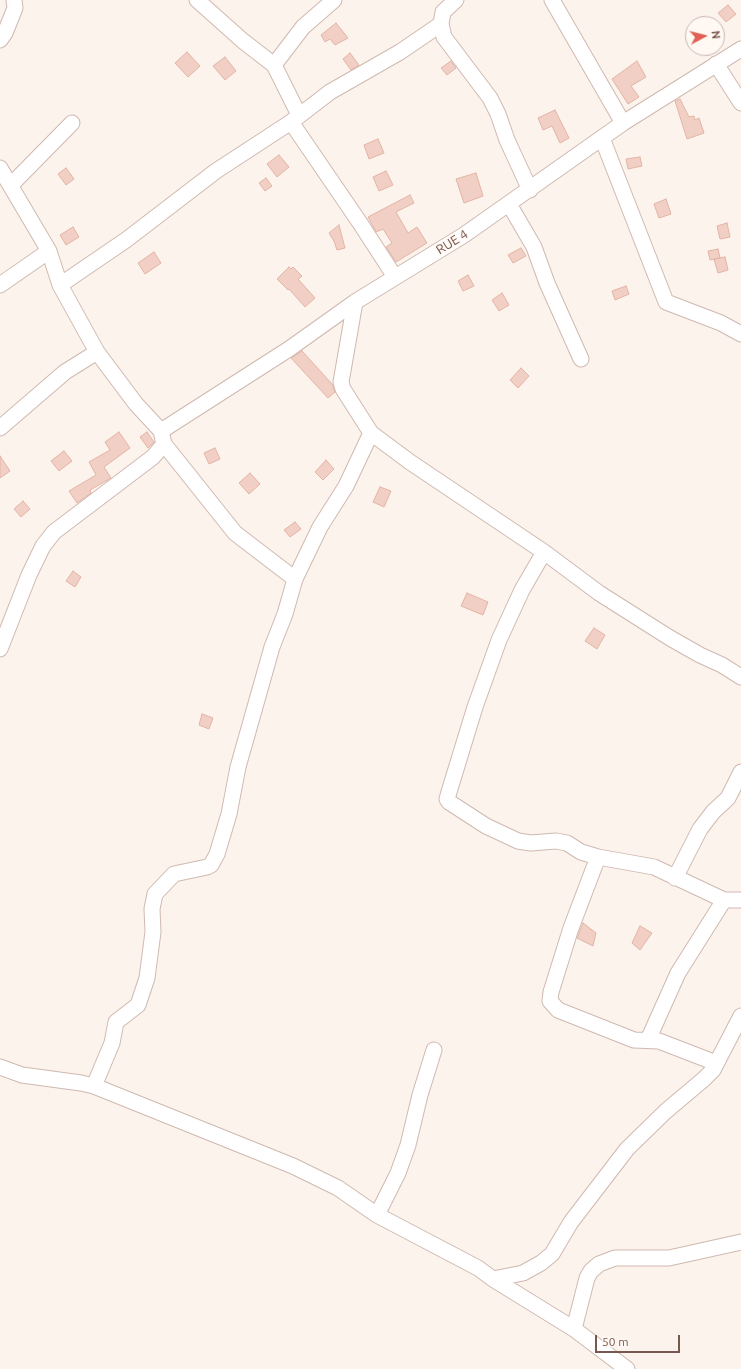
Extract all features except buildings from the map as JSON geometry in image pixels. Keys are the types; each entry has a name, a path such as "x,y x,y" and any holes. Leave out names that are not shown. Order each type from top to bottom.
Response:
{"street":[{"path":"0,40 5,33 15,8 14,0"},
{"path":"197,0 243,42 274,65 295,118 395,277"},
{"path":"274,65 303,27 334,0"},
{"path":"456,0 444,9 441,24 444,37 490,98 498,114 510,148 530,190"},
{"path":"552,0 624,123"},
{"path":"60,285 126,240 240,154 295,118 330,92 400,52 441,24"},
{"name":"RUE 4","path":"0,649 29,575 43,546 54,532 153,458 163,438 355,302 464,235 624,123 741,49"},
{"path":"716,64 741,103"},
{"path":"11,185 72,123"},
{"path":"602,138 666,302 721,323 741,334"},
{"path":"0,168 49,251 60,285 97,352 235,533 295,579"},
{"path":"509,204 534,247 581,359"},
{"path":"0,284 49,251"},
{"path":"355,302 341,386 371,432 410,462 544,552 599,592 663,634 700,655 722,665 741,677"},
{"path":"0,428 65,372 97,352"},
{"path":"94,1086 112,1043 116,1022 138,1005 147,978 153,932 152,909 155,894 174,874 207,867 217,854 229,814 238,767 272,647 285,614 295,579 320,527 346,486 371,432"},
{"path":"544,552 522,590 499,640 475,707 447,799 449,802 486,826 518,841 531,844 556,841 567,843 581,852 598,857 654,867 724,900 741,900"},
{"path":"675,878 700,829 713,812 728,798 741,772"},
{"path":"598,857 570,928 551,992 550,1001 558,1010 634,1040 659,1041 716,1063"},
{"path":"648,1040 678,972 724,900"},
{"path":"493,1279 523,1273 541,1263 552,1254 571,1222 627,1149 666,1111 704,1079 716,1063 741,1016"},
{"path":"377,1215 398,1173 408,1145 420,1095 434,1050"},
{"path":"0,1067 22,1075 81,1082 94,1086 293,1166 338,1188 377,1215 466,1261 574,1329 627,1369"},
{"path":"574,1329 587,1278 590,1271 599,1264 615,1258 669,1258 741,1242"}]}
